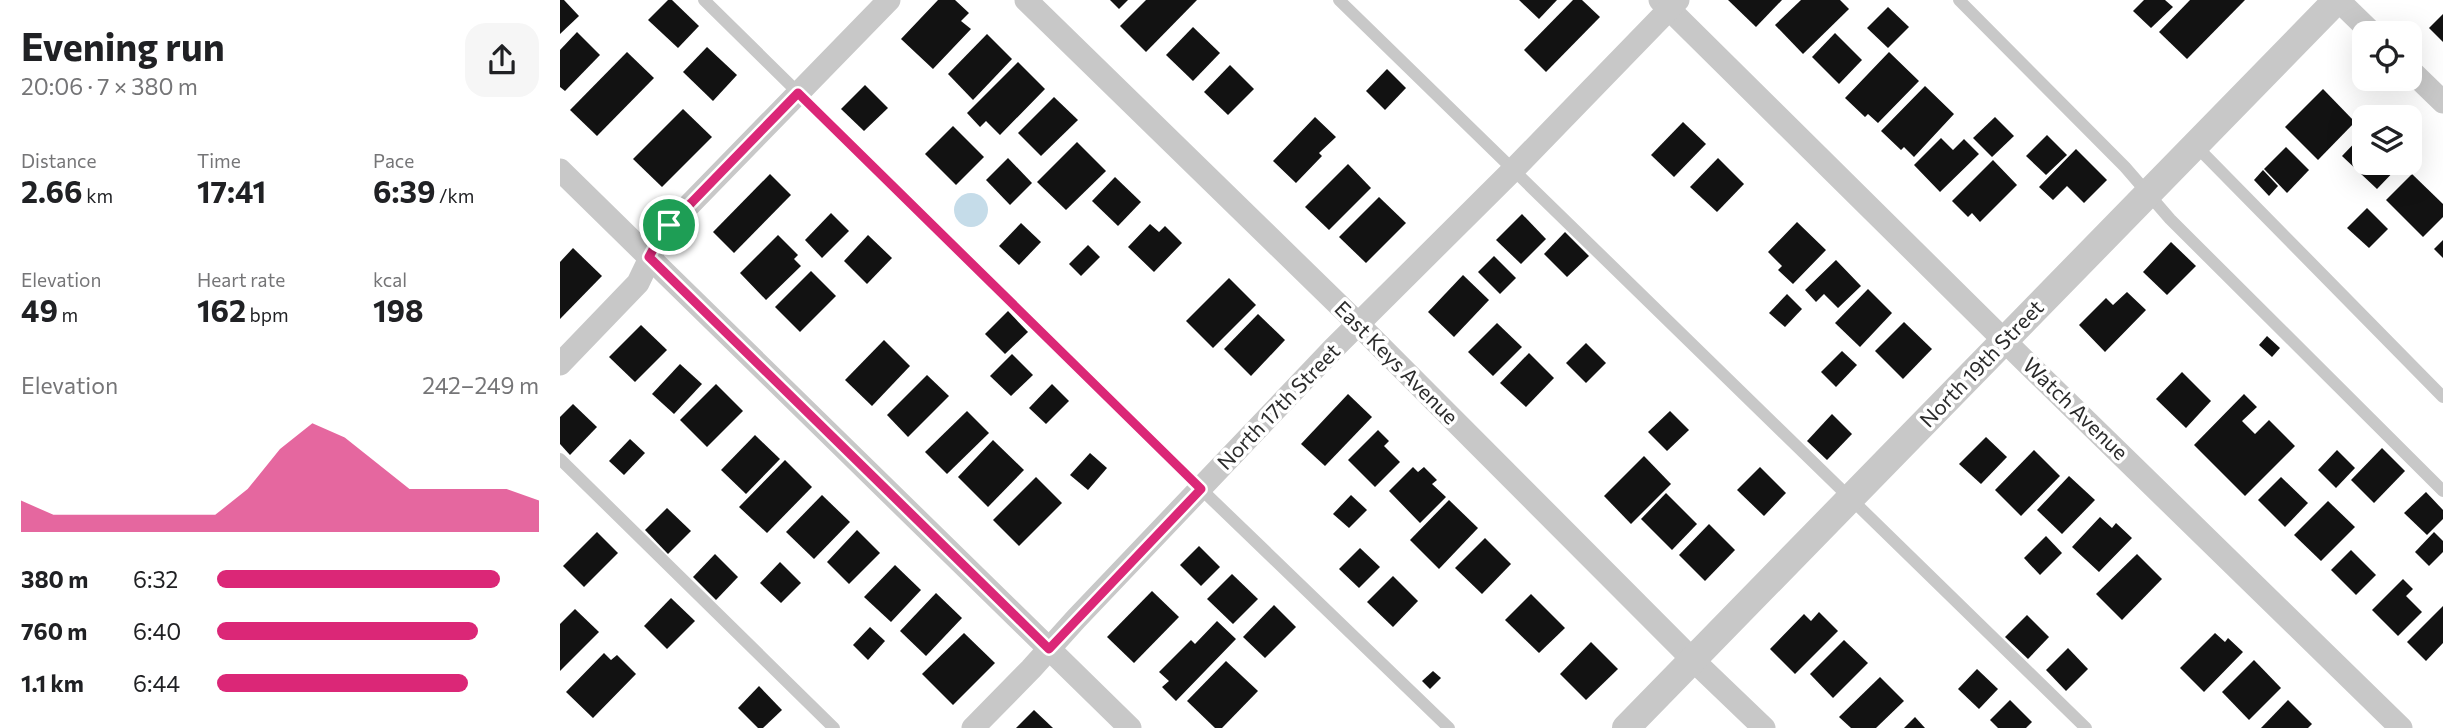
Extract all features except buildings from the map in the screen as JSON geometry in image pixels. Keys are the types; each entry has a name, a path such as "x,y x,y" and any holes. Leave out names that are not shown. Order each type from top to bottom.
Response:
{"street":[{"path":"560,364 638,283 662,233 889,0"},
{"name":"East Keys Avenue","path":"1026,0 1359,325 1764,728"},
{"path":"2337,0 2359,21"},
{"name":"North 19th Street","path":"1626,728 1852,500 2004,340 2337,0"},
{"name":"North 17th Street","path":"973,728 1359,325 1514,169 1669,3"},
{"name":"Watch Avenue","path":"1669,3 2004,340 2401,728"},
{"path":"2422,82 2443,102"},
{"path":"560,170 1130,728"}],"lane":[{"path":"704,0 1201,489 1449,728"},
{"path":"1339,0 2086,728"},
{"path":"1959,0 2443,491"},
{"path":"2195,145 2443,397"},
{"path":"560,459 834,728"}],"water":[{"path":"971,193 983,198 988,210 983,222 971,227 959,222 954,210 959,198"}],"route":[{"path":"798,93 1201,489 1049,649 649,257 669,225 798,93"}]}
